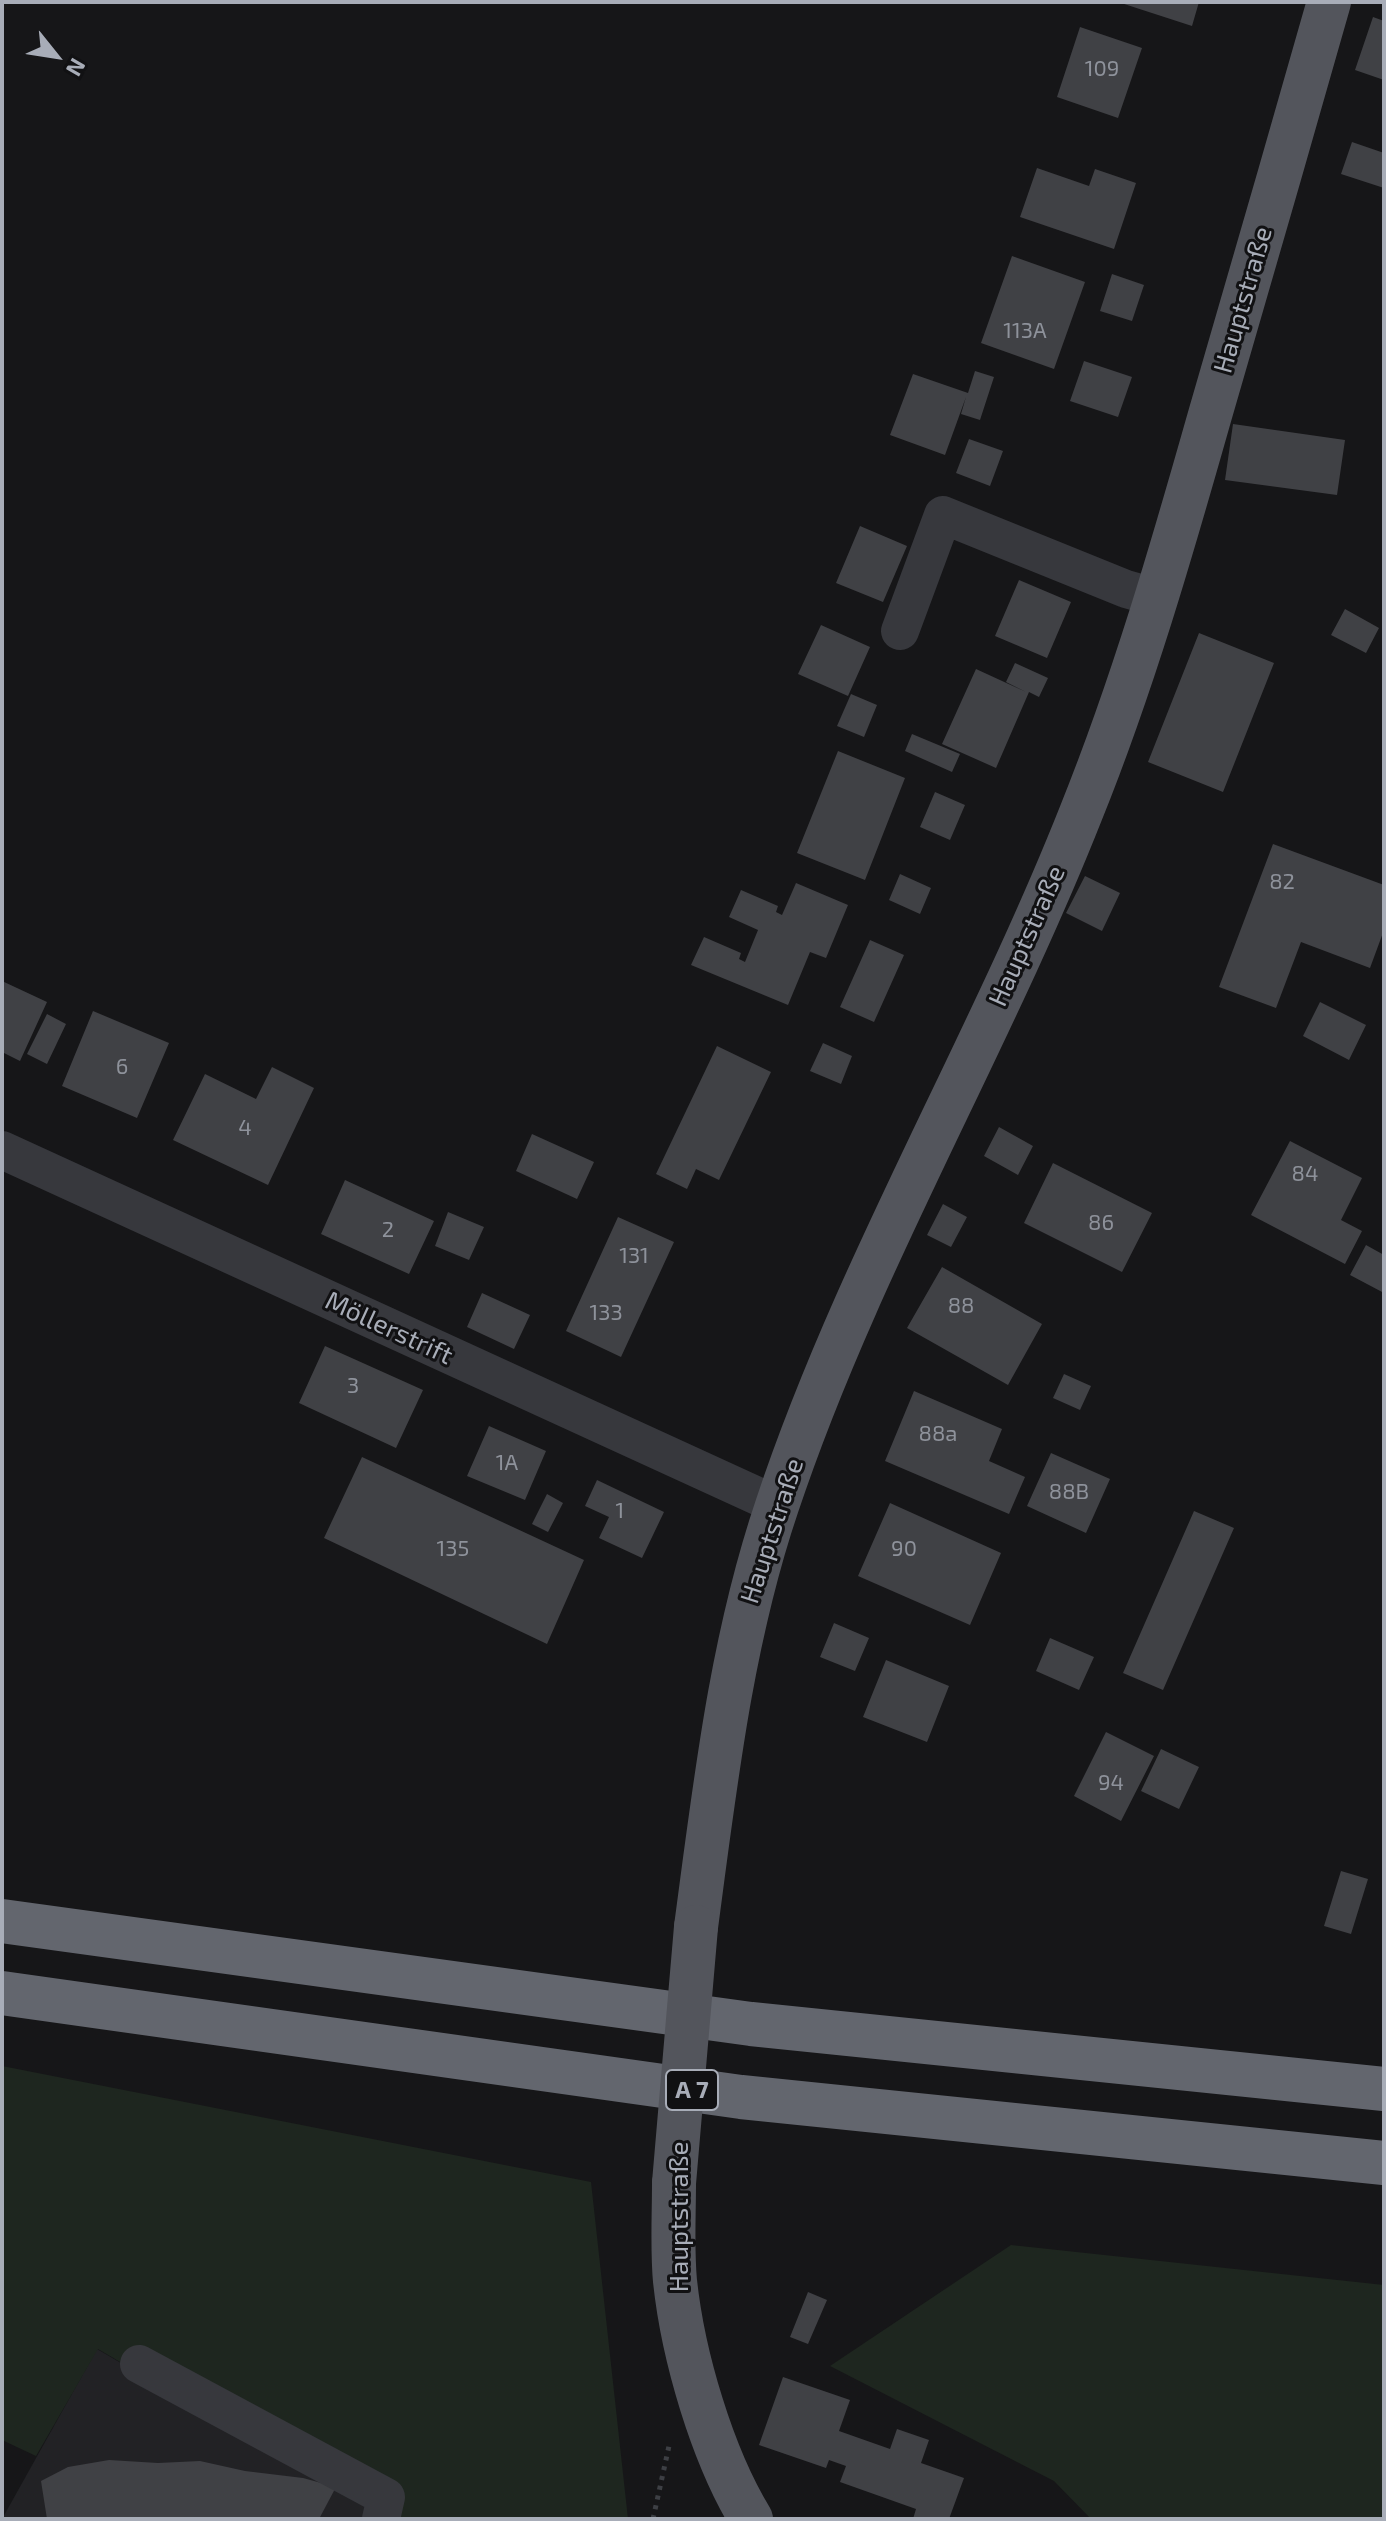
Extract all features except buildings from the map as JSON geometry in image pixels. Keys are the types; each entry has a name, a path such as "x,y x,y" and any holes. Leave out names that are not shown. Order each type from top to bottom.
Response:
{"highway":[{"path":"2,1921 751,2024 1384,2089"},
{"name":"A 7","path":"2,1993 741,2097 1384,2163"}],"main road":[{"name":"Hauptstraße","path":"751,2519 721,2457 688,2360 675,2280 674,2183 696,1927 721,1738 740,1635 777,1505 817,1400 866,1285 1016,963 1082,813 1158,598 1329,2"}],"street":[{"path":"900,631 943,515 1126,589 1158,598"},
{"name":"Möllerstrift","path":"2,1150 777,1505"},
{"path":"139,2364 386,2497 381,2519"}],"path":[{"path":"653,2519 656,2510 664,2519"}],"shaded area":[{"path":"2,2066 591,2182 628,2519 388,2519 98,2349 36,2456 2,2440"},
{"path":"1011,2245 1384,2285 1384,2519 1091,2519 1054,2481 830,2366"},
{"path":"97,2349 388,2519 2,2519"}]}
